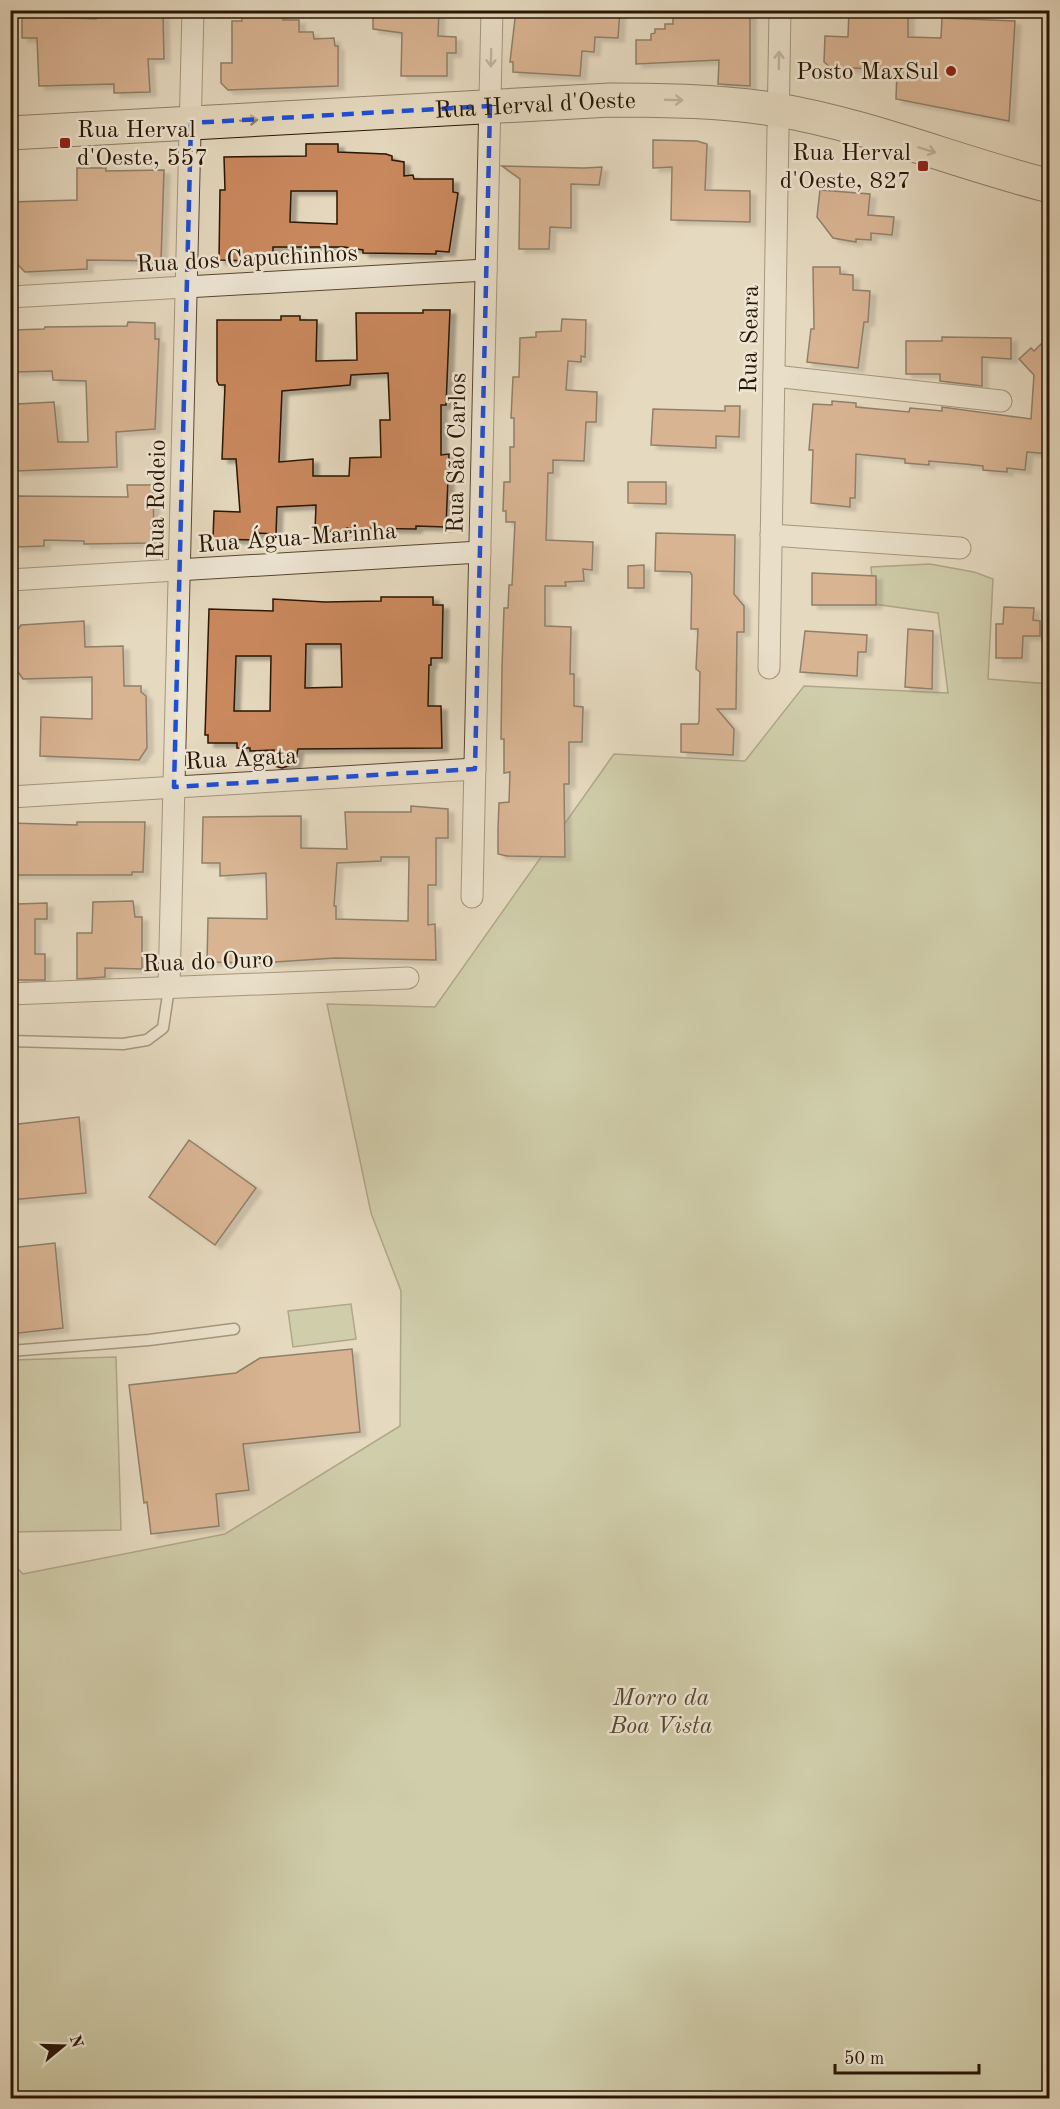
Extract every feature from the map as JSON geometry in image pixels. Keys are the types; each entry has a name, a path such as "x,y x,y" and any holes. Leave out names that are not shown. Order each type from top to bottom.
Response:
{"main road":[{"name":"Rua Herval d'Oeste","path":"10,133 610,100 671,100 778,110 853,128 1050,186"}],"street":[{"name":"Rua Rodeio","path":"169,988 193,10"},
{"name":"Rua São Carlos","path":"472,897 492,10"},
{"name":"Rua Seara","path":"769,669 780,10"},
{"name":"Rua dos Capuchinhos","path":"10,297 486,270"},
{"path":"774,376 1001,401"},
{"path":"771,535 960,548"},
{"name":"Rua Água-Marinha","path":"10,580 480,552"},
{"name":"Rua Ágata","path":"10,797 475,769"},
{"name":"Rua do Ouro","path":"10,994 408,978"}],"lane":[{"path":"10,1041 123,1044 147,1040 163,1028 169,988"},
{"path":"10,1351 150,1340 234,1329"}],"highlighted area":[{"path":"490,106 475,769 174,787 191,123"}],"green space":[{"name":"Morro da Boa Vista","path":"930,564 974,572 993,579 988,679 1050,684 1049,2098 11,2098 10,1561 23,1574 225,1534 400,1426 401,1291 371,1213 327,1004 435,1007 614,754 745,761 804,686 948,693 938,613 874,604 871,567"},
{"path":"351,1304 356,1339 293,1347 288,1311"},
{"path":"116,1357 121,1530 11,1532 11,1360"}],"building":[{"path":"22,10 52,10 52,17 96,19 96,13 163,15 164,59 148,59 150,92 114,93 114,84 39,86 37,38 22,38"},
{"path":"242,10 283,10 283,20 299,20 299,32 313,32 314,39 334,38 335,46 338,46 338,86 228,90 221,83 221,63 232,63 232,21 242,21"},
{"path":"373,10 439,10 438,36 456,37 456,53 447,53 447,76 401,76 402,33 373,29"},
{"path":"516,10 620,10 618,38 595,37 594,52 582,51 580,76 513,72 513,62 510,62"},
{"path":"673,10 750,11 750,86 718,84 719,60 636,64 636,40 651,40 651,34 655,33 655,29 665,29 665,24 673,24"},
{"path":"849,10 908,10 908,37 941,38 942,18 1015,21 1009,121 896,99 897,70 830,67 824,62 825,36 848,37"},
{"path":"653,140 697,141 707,144 705,190 750,191 750,222 671,220 672,167 653,168"},
{"path":"306,144 338,144 338,152 392,156 392,160 404,162 404,176 413,175 414,179 453,179 453,192 458,193 449,252 436,251 436,254 363,253 363,250 344,247 273,247 273,258 255,258 255,261 219,260 220,190 225,190 224,157 306,156","holes":["291,191 337,191 337,224 290,222"]},
{"path":"502,166 602,167 599,185 571,184 571,228 550,227 549,249 519,249 520,179"},
{"path":"77,168 106,168 106,171 164,170 161,261 87,260 87,269 25,272 16,263 15,220 10,220 10,202 77,200"},
{"path":"820,190 870,194 868,215 894,217 892,235 871,233 871,240 856,239 856,242 833,238 817,217"},
{"path":"813,267 840,267 840,274 853,275 853,290 870,291 868,322 864,322 858,368 807,362 811,329 814,329"},
{"path":"423,310 450,310 446,405 441,405 441,455 449,454 446,527 347,528 346,532 315,531 316,505 277,507 276,534 256,533 255,540 213,539 214,511 240,512 236,459 222,459 225,385 219,385 217,381 217,320 281,320 281,316 300,316 300,320 317,320 316,361 357,360 356,313 423,313","holes":["388,373 390,420 380,420 381,457 350,458 349,476 313,476 313,459 279,462 282,391 350,385 351,375"]},
{"path":"562,319 586,320 585,357 581,356 581,362 568,361 566,390 597,392 596,422 586,422 584,461 553,460 553,473 548,473 546,540 593,542 592,570 583,569 584,581 565,582 566,586 545,586 545,626 571,627 570,674 574,674 574,706 583,707 582,742 569,742 569,784 564,784 565,857 507,856 498,854 498,829 499,803 509,802 510,772 504,773 504,739 501,739 504,608 508,608 509,585 512,585 515,522 506,522 506,511 503,511 504,482 510,482 510,447 514,447 514,418 511,418 513,377 519,377 520,338 536,337 536,332 561,331"},
{"path":"128,322 155,323 155,339 159,339 155,429 116,432 117,467 15,471 17,404 54,402 58,442 88,442 86,381 53,380 52,371 14,372 13,330 44,329 45,327 127,326"},
{"path":"942,337 1011,338 1011,359 982,357 982,386 940,381 940,374 906,374 906,341 942,341"},
{"path":"1041,344 1050,353 1050,454 1027,452 1025,470 1007,468 1007,472 983,470 983,466 965,464 929,461 929,465 905,463 905,459 856,454 855,498 850,498 850,507 811,503 813,450 809,450 813,404 832,405 832,401 856,403 856,407 909,412 910,408 942,411 942,407 1031,419 1034,375 1019,359 1031,348 1034,351"},
{"path":"725,406 740,406 739,437 716,436 716,448 651,445 653,409 725,411"},
{"path":"628,482 666,482 666,504 628,503"},
{"path":"127,485 153,485 154,543 84,544 84,541 44,540 44,546 15,547 16,496 128,497"},
{"path":"656,533 735,535 734,594 744,606 744,632 737,632 736,709 717,709 734,729 733,755 681,752 681,724 698,724 699,721 700,672 696,669 698,629 691,629 692,575 690,572 655,571"},
{"path":"644,565 644,588 628,588 628,566"},
{"path":"812,573 876,576 876,605 812,605"},
{"path":"381,597 433,597 433,605 443,605 442,658 431,658 428,706 441,706 442,748 298,749 295,764 282,768 274,766 274,750 250,751 250,748 237,748 237,743 208,743 208,735 205,735 209,609 273,611 273,599 325,602 381,601","holes":["306,644 341,644 342,687 305,688","236,656 271,656 270,711 234,711"]},
{"path":"1004,607 1034,608 1033,620 1040,621 1040,636 1023,636 1022,658 996,658 996,624 1003,624"},
{"path":"84,621 85,647 123,646 124,686 141,686 141,692 146,696 147,748 139,760 40,756 41,717 92,719 92,677 23,679 19,673 14,673 12,631 17,631 21,625"},
{"path":"908,629 933,631 932,689 905,687"},
{"path":"805,631 867,635 866,652 858,652 857,676 800,672"},
{"path":"411,806 448,809 448,838 436,838 436,885 428,885 428,925 435,924 436,960 335,958 260,963 207,962 208,918 267,919 266,873 220,876 220,863 202,863 203,817 301,816 301,848 347,849 345,812 411,812","holes":["381,857 409,857 408,921 336,919 336,906 334,906 337,863 381,861"]},
{"path":"77,822 145,822 143,872 132,872 132,875 10,875 10,823 77,825"},
{"path":"133,901 135,917 142,917 142,969 105,968 105,977 77,979 77,933 92,933 93,902"},
{"path":"47,903 47,919 35,919 35,954 45,954 45,980 16,980 18,904"},
{"path":"79,1117 86,1193 10,1200 10,1125"},
{"path":"189,1140 256,1188 215,1245 149,1197"},
{"path":"55,1243 63,1328 10,1334 10,1248"},
{"path":"352,1349 360,1432 243,1444 249,1490 216,1494 219,1526 151,1534 147,1502 144,1503 129,1385 236,1373 260,1358"}],"place":[{"name":"Posto MaxSul","path":"951,71"},
{"name":"Rua Herval d'Oeste, 557","path":"65,143"},
{"name":"Rua Herval d'Oeste, 827","path":"923,166"}]}
